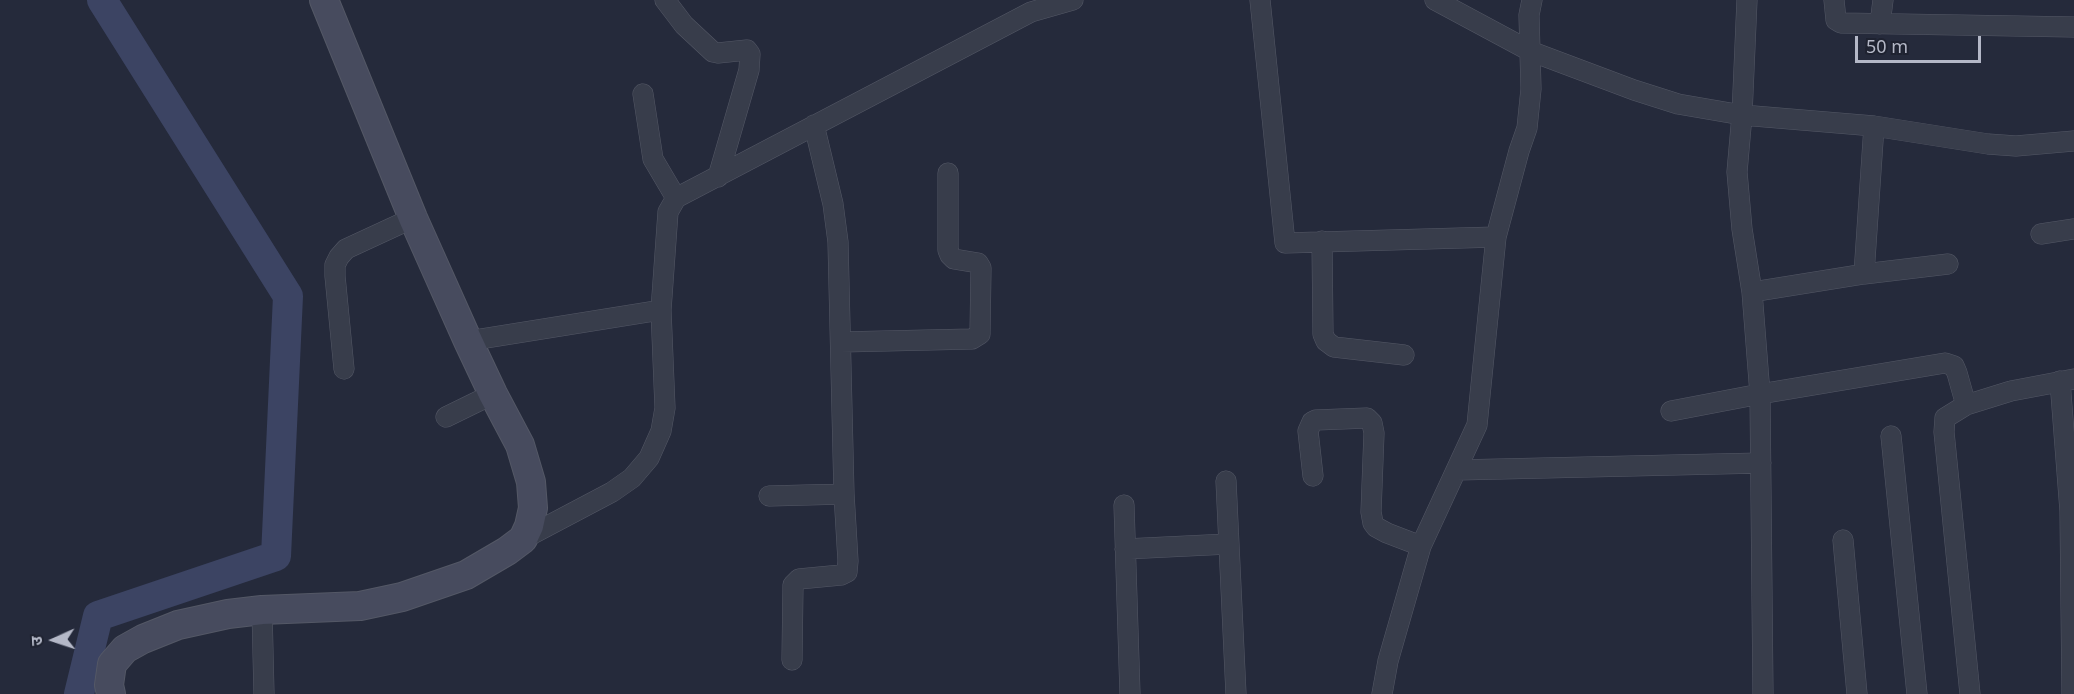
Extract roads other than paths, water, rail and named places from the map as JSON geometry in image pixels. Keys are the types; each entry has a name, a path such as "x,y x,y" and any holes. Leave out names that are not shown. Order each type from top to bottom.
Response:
{"street":[{"path":"324,0 413,218 468,341 520,445 531,482 533,508 523,539"},
{"path":"666,0 684,25 713,52 747,50 750,54 749,70 718,177"},
{"path":"1260,0 1285,243 1496,237"},
{"path":"1435,0 1530,51 1667,100 1742,115 1874,126 1989,144 2016,146 2074,141"},
{"path":"1382,694 1388,661 1421,546 1477,425 1496,237 1527,128 1531,88 1529,15 1532,0"},
{"path":"1747,0 1742,115 1738,145 1738,192 1752,292 1760,394 1763,694"},
{"path":"1834,0 1837,23 2074,27"},
{"path":"1880,24 1883,0"},
{"path":"111,694 109,685 112,664 125,649 143,639 178,625 228,614 262,610 360,606 402,597 466,575 523,539 612,492 632,478 649,458 662,431 665,408 661,310 668,212 676,198 1031,12 1061,2"},
{"path":"644,94 653,159 676,198"},
{"path":"792,660 793,585 799,579 841,575 847,572 848,561 844,494 842,342 837,224 814,125"},
{"path":"1864,274 1874,126"},
{"path":"842,342 972,339 980,334 981,268 978,262 954,259 948,250 948,173"},
{"path":"344,369 335,265 346,249 413,218"},
{"path":"2041,234 2074,229"},
{"path":"1322,241 1323,334 1326,341 1334,347 1404,355"},
{"path":"1752,292 1864,274 1948,264"},
{"path":"468,341 661,310"},
{"path":"1671,411 1945,363 1954,366 1966,405"},
{"path":"1970,694 1944,424 1950,414 1966,405 2011,391 2067,380 2072,511 2072,694"},
{"path":"446,417 493,394"},
{"path":"1313,476 1308,431 1311,422 1367,418 1372,423 1374,433 1371,512 1373,523 1387,534 1421,546"},
{"path":"1891,436 1917,694"},
{"path":"1456,470 1761,463"},
{"path":"1226,481 1227,543 1236,694"},
{"path":"769,496 844,494"},
{"path":"1124,505 1130,694"},
{"path":"1843,540 1857,694"},
{"path":"1125,549 1227,543"},
{"path":"262,610 264,694"}],"waterway":[{"path":"79,694 98,616 276,556 288,296 102,0"}]}
